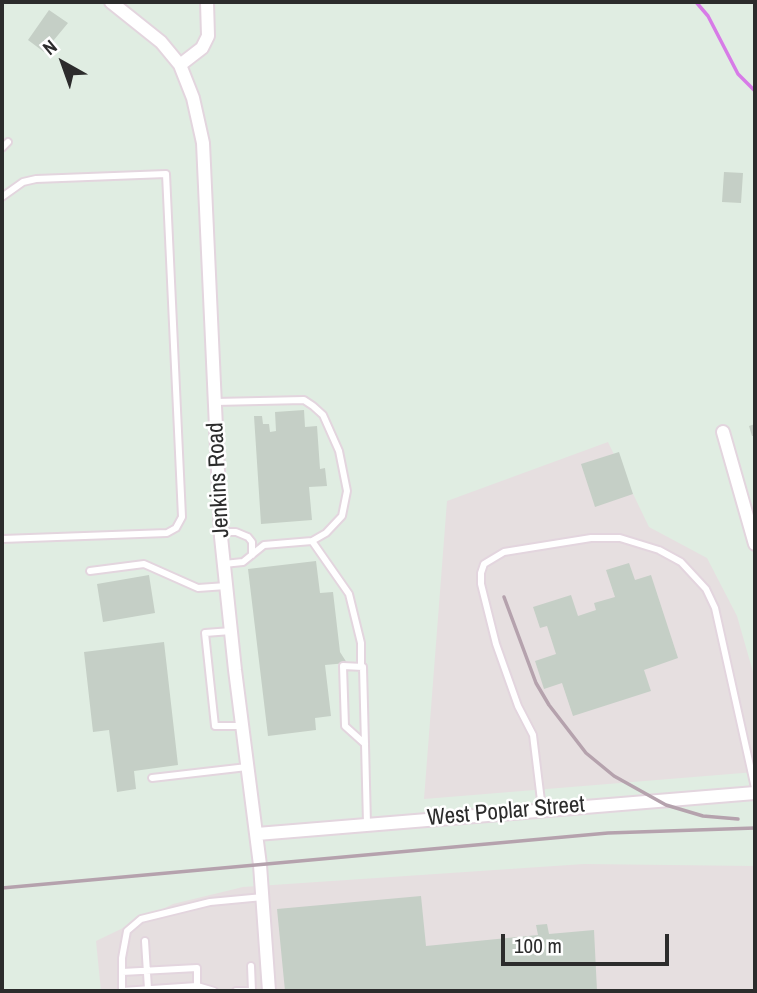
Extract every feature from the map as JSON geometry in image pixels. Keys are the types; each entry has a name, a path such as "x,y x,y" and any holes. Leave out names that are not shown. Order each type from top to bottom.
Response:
{"street":[{"name":"Jenkins Road","path":"111,2 161,42 180,65 197,111 205,160 221,532 242,726 257,834 269,991"},
{"path":"180,65 202,48 208,36 206,2"},
{"path":"723,432 755,544"},
{"name":"West Poplar Street","path":"257,834 755,790"}],"lane":[{"path":"2,148 8,142"},
{"path":"2,197 23,182 36,179 166,174 182,517 176,528 167,533 2,539"},
{"path":"215,402 304,400 323,415 339,451 347,491 342,516 326,533 312,541 264,545 243,562 224,564"},
{"path":"221,532 236,532 248,537 252,542 252,555"},
{"path":"542,809 533,735 518,706 496,645 481,584 481,573 484,564 504,552 591,538 620,538 659,550 681,562 706,589 715,608 755,790"},
{"path":"312,541 349,594 361,643 367,824"},
{"path":"90,571 144,564 198,588 226,586"},
{"path":"231,631 205,633 215,726 242,726"},
{"path":"361,664 341,668 345,726 365,744"},
{"path":"152,778 247,767"},
{"path":"215,991 197,986 122,991 127,931 141,919 210,902 263,897"},
{"path":"145,941 148,989"},
{"path":"236,991 252,990 251,966"},
{"path":"122,972 197,968 197,986"}],"shaded area":[{"path":"608,442 649,527 707,558 737,616 755,679 755,772 424,799 447,501"},
{"path":"584,864 755,866 755,991 101,991 96,941 173,904 243,887"}],"building":[{"path":"49,10 68,23 44,52 28,40"},
{"path":"724,172 743,173 741,203 722,202"},
{"path":"304,410 305,427 317,426 320,469 325,468 327,486 309,487 312,520 261,524 254,416 262,416 263,424 269,424 270,432 276,431 275,412"},
{"path":"755,424 755,436 752,436 749,426"},
{"path":"619,452 633,494 595,507 581,464"},
{"path":"316,561 320,593 333,592 340,652 347,663 325,665 331,716 315,718 316,730 268,736 248,569"},
{"path":"629,563 635,580 651,575 678,658 644,670 651,691 573,716 562,683 544,689 535,661 556,654 547,626 540,628 533,607 571,595 578,616 596,610 594,603 615,597 606,570"},
{"path":"149,575 155,613 103,622 97,584"},
{"path":"164,642 178,765 134,771 136,789 117,792 109,730 93,732 84,652"},
{"path":"421,896 426,946 538,935 536,925 547,924 549,934 594,930 597,991 285,991 277,909"}],"waterway":[{"path":"696,2 708,16 738,74 755,91"}],"railway":[{"path":"504,597 536,683 549,705 586,753 614,776 666,805 703,816 738,819"},
{"path":"2,888 608,833 755,828"}]}
